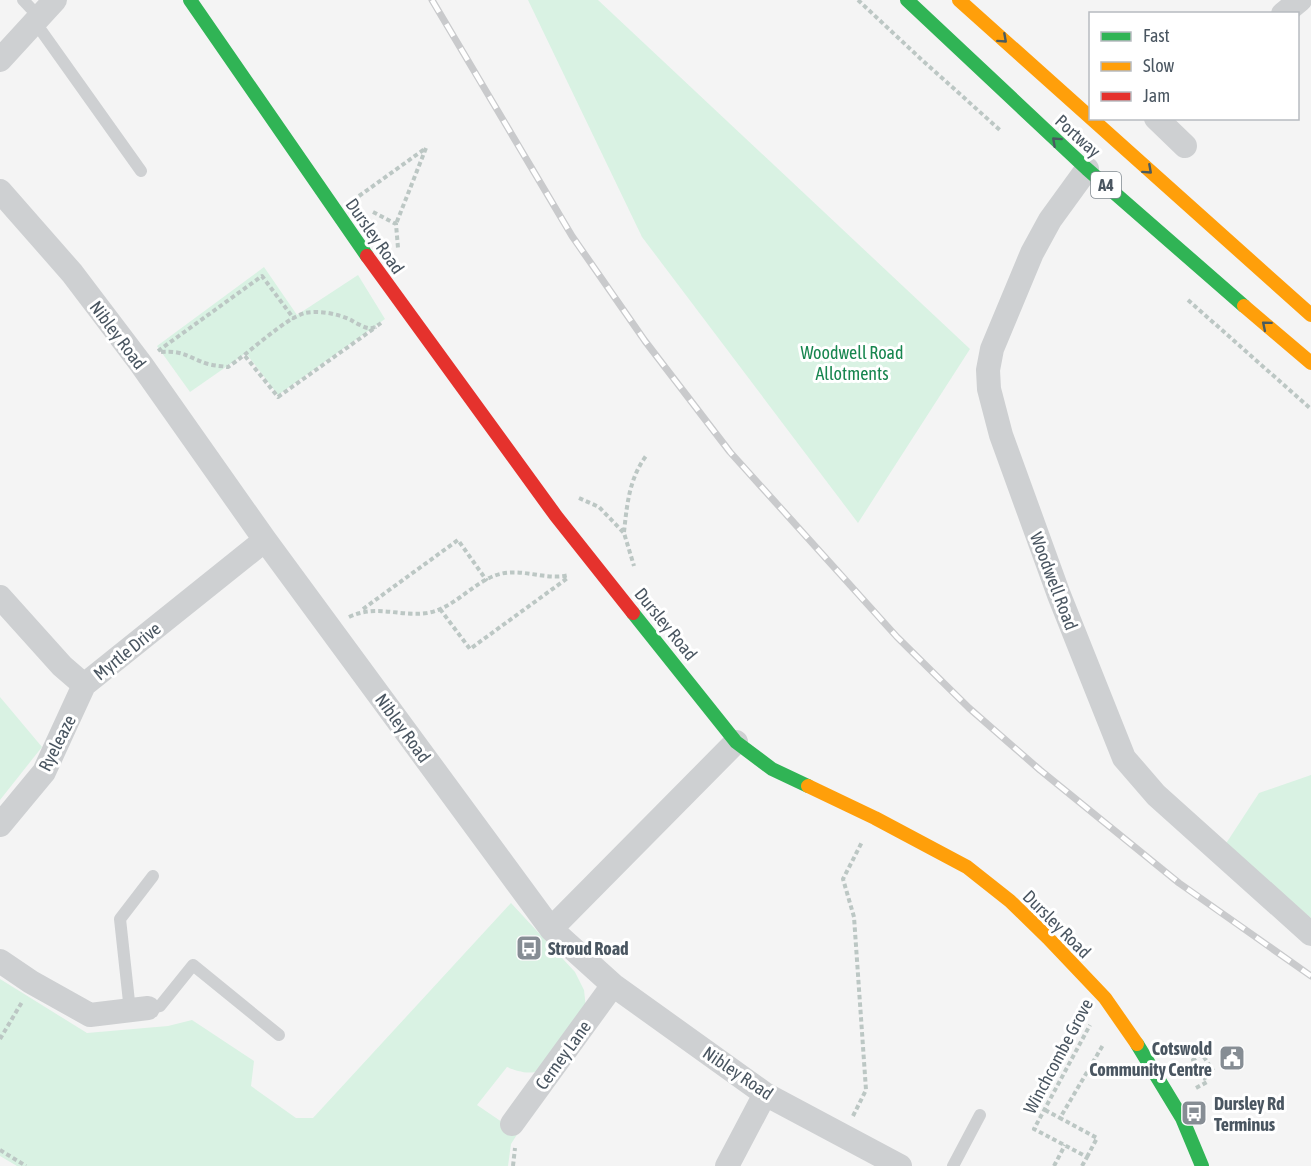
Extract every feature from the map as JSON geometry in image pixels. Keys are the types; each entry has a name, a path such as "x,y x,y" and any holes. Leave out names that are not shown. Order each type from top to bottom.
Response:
{"main road":[{"name":"Dursley Road","path":"190,0 402,306 556,516 736,742 772,770 875,818 967,867 1002,894 1105,998 1147,1058 1173,1102 1202,1166"},
{"name":"Portway","path":"907,0 1087,169 1311,363"},
{"name":"Portway","path":"959,0 1089,116"},
{"name":"Portway","path":"1093,120 1311,315"}],"street":[{"path":"1285,12 1300,0"},
{"path":"0,60 38,10"},
{"path":"1158,120 1185,146"},
{"name":"Woodwell Road","path":"1087,169 1050,220 1036,245 992,349 988,370 989,389 1001,435 1059,595 1124,758 1156,795 1311,934"},
{"name":"Nibley Road","path":"0,191 72,273 141,364 265,540 551,929 613,985 765,1094 900,1166"},
{"name":"Myrtle Drive","path":"0,597 63,666 84,685 265,540"},
{"name":"Ryeleaze","path":"0,825 44,772 84,685"},
{"path":"551,929 736,742"},
{"path":"0,961 90,1016 139,1010"},
{"name":"Cerney Lane","path":"512,1124 613,985"},
{"path":"727,1166 765,1094"}],"lane":[{"path":"38,10 141,171"},
{"path":"153,876 120,919 139,1010 160,1006 193,965 279,1035"},
{"path":"953,1166 980,1116"}],"path":[{"path":"352,201 426,148 396,224"},
{"path":"294,319 262,276 157,352 173,351 188,354 207,364 228,367 304,313 326,313 368,328 376,327"},
{"path":"245,356 278,397 402,306"},
{"path":"624,533 627,500 637,469 646,456"},
{"path":"331,630 458,540 487,580"},
{"path":"356,614 366,610 426,613 449,606 499,574 516,572 561,578 572,575 470,649 440,609"},
{"path":"843,1136 866,1090 854,917 843,879 875,818"},
{"path":"0,1039 20,1007 31,982"},
{"name":"Winchcombe Grove","path":"1087,1157 1035,1129 1105,998"},
{"path":"1060,1118 1119,1018"},
{"path":"1173,1102 1207,1082 1193,1060 1202,1054 1212,1069 1214,1068"},
{"path":"1045,1110 1097,1138 1082,1166"},
{"path":"1054,1166 1065,1145"},
{"path":"0,1150 26,1166"}],"green space":[{"name":"Woodwell Road Allotments","path":"528,0 598,0 970,349 858,523 642,237"},
{"path":"264,267 297,315 358,275 385,319 278,395 246,353 190,392 157,346"},
{"path":"0,697 42,747 0,800"},
{"path":"1311,775 1311,918 1225,845 1259,793"},
{"path":"511,903 575,972 584,990 586,1008 555,1053 541,1068 535,1072 528,1072 507,1067 477,1105 518,1133 511,1144 508,1166 17,1166 0,1156 0,979 87,1033 168,1026 192,1020 254,1061 251,1086 296,1118 313,1118"}],"railway":[{"path":"432,0 572,236 645,341 730,452 897,637 969,708 1040,770 1179,883 1311,976"}],"traffic: fast":[{"path":"190,0 367,256"},
{"path":"907,0 1087,169 1244,306"},
{"path":"633,613 736,742 772,769 808,786"},
{"path":"1137,1044 1182,1118 1202,1166"}],"traffic: slow":[{"path":"959,0 1089,116"},
{"path":"1093,120 1311,315"},
{"path":"1244,306 1311,363"},
{"path":"808,786 875,818 967,867 1010,901 1048,938 1105,998 1137,1044"}],"traffic: jam":[{"path":"367,256 556,516 633,613"}],"place":[{"name":"Stroud Road","path":"529,948"},
{"name":"Cotswold Community Centre","path":"1232,1058"},
{"name":"Dursley Rd Terminus","path":"1194,1113"}]}
